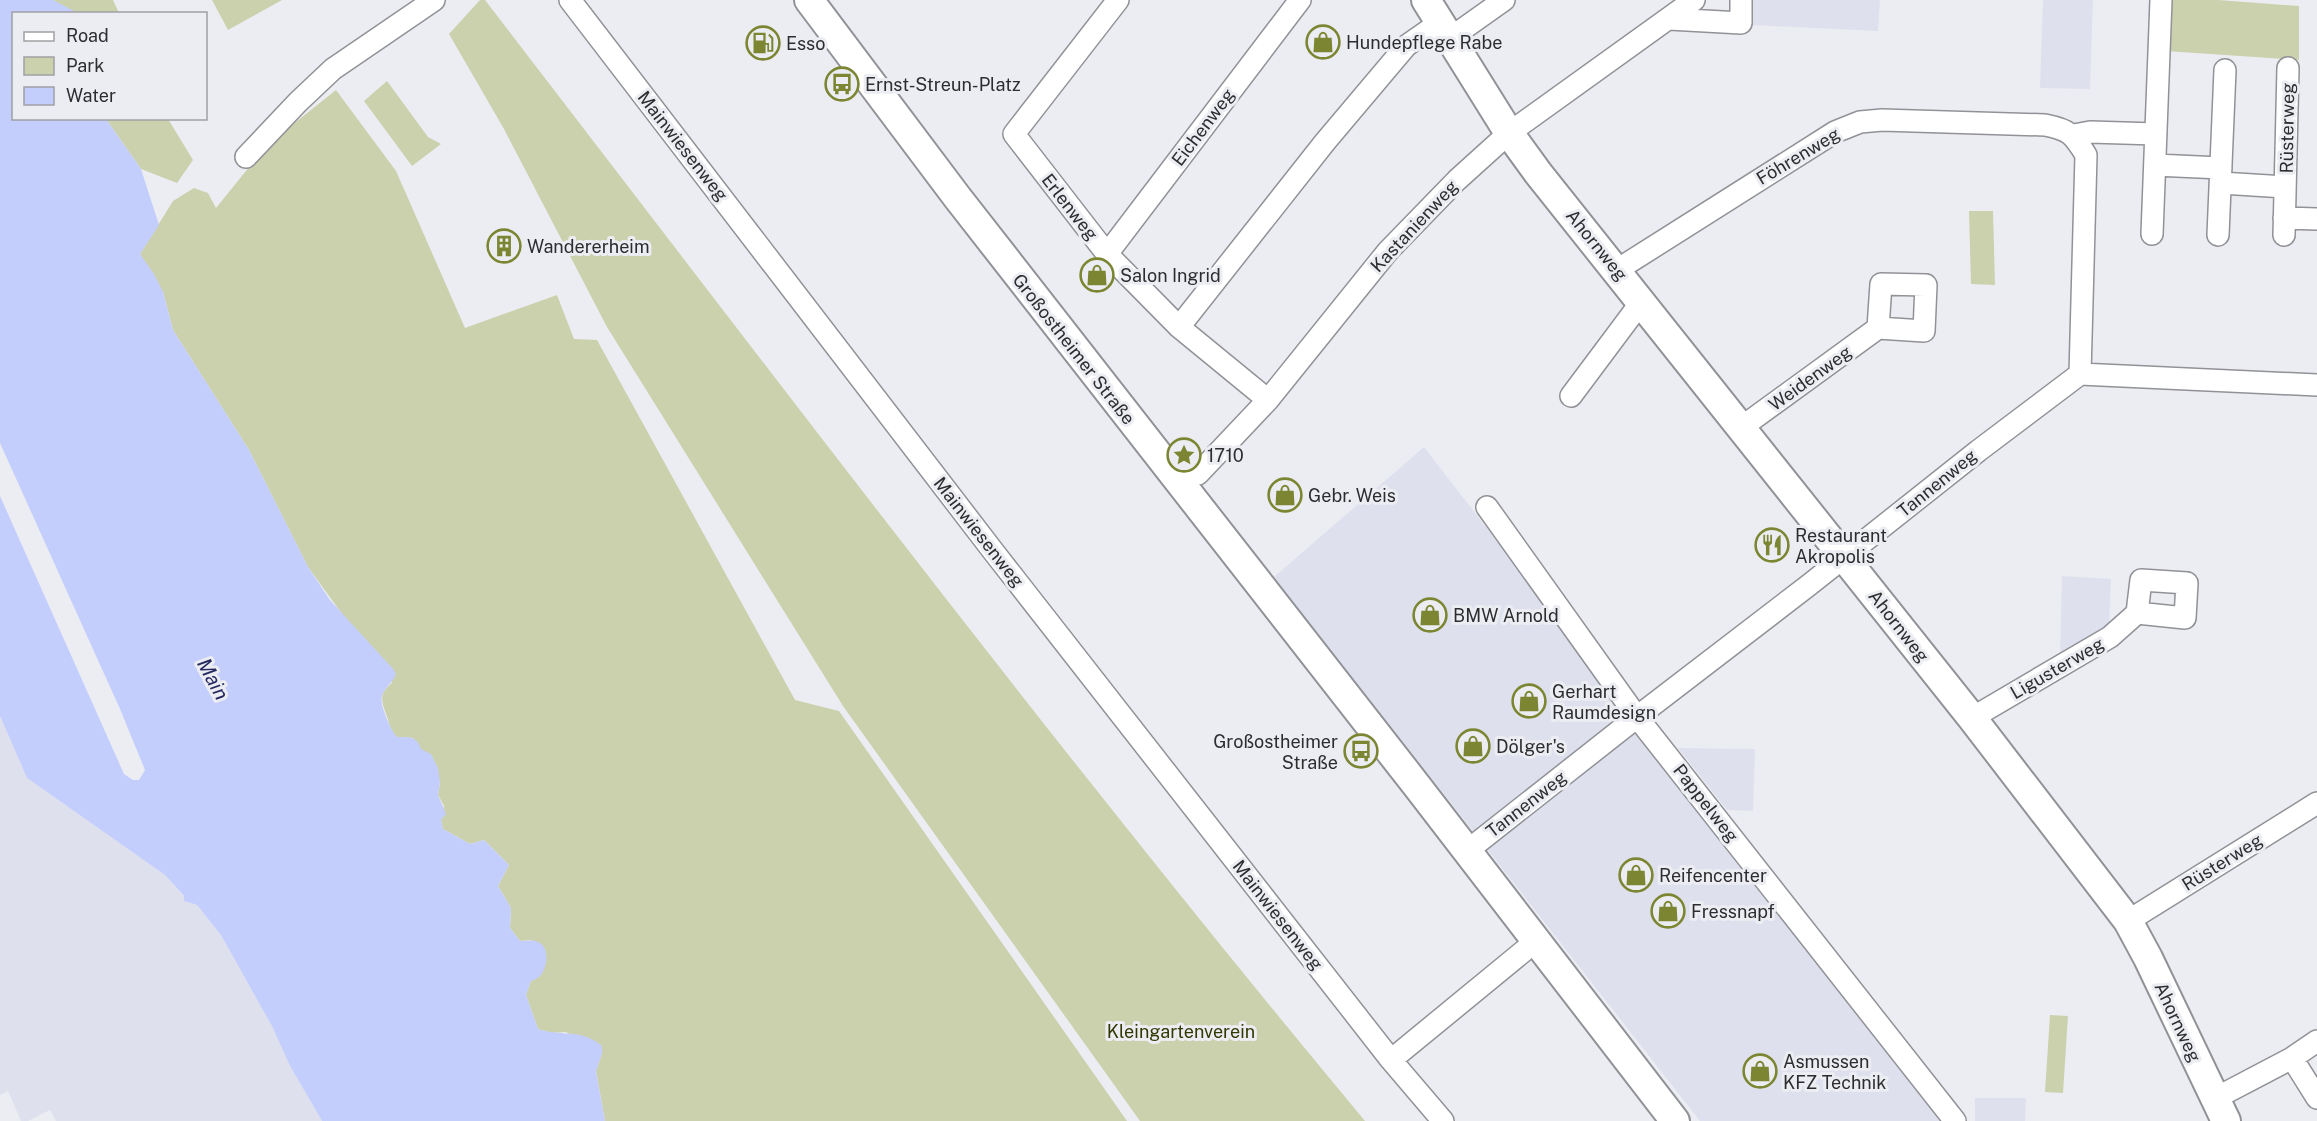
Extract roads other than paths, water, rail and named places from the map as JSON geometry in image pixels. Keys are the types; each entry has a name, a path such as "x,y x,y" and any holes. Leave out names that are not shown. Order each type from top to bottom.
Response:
{"main road":[{"name":"Großostheimer Straße","path":"809,0 964,206 1675,1121"},
{"name":"Ahornweg","path":"1438,20 1509,133 1972,717 2128,921 2220,1110"}],"street":[{"name":"Mainwiesenweg","path":"570,0 993,551 1391,1060 1443,1121"},
{"name":"Erlenweg","path":"1118,0 1014,134 1107,254 1179,327 1268,400"},
{"name":"Eichenweg","path":"1107,254 1300,0"},
{"path":"1179,327 1325,142 1406,46 1438,20 1504,0"},
{"name":"Kastanienweg","path":"1198,474 1268,400 1388,251 1456,180 1509,133 1694,0"},
{"path":"1669,19 1741,23 1741,0"},
{"path":"2152,234 2161,0"},
{"path":"246,157 333,69 424,3"},
{"name":"Rüsterweg","path":"2288,68 2284,227 2317,219"},
{"path":"2218,235 2225,70"},
{"name":"Föhrenweg","path":"1617,270 1834,132 1860,122 1882,120 2045,125 2074,135 2090,132 2156,134"},
{"path":"2074,135 2085,155 2080,374 2317,384"},
{"name":"Rüsterweg","path":"2154,165 2285,187"},
{"path":"1571,396 1642,301"},
{"name":"Weidenweg","path":"1742,427 1878,328"},
{"name":"Tannenweg","path":"1467,851 1845,557 1978,450 2080,374"},
{"name":"Pappelweg","path":"1487,507 1637,717 1955,1121"},
{"name":"Ligusterweg","path":"1972,717 2110,637 2137,613"},
{"name":"Rüsterweg","path":"2128,921 2317,803"},
{"path":"1391,1060 1536,941"},
{"path":"2220,1110 2317,1041"},
{"path":"2292,1058 2317,1098"}],"water":[{"name":"Main","path":"0,0 53,0 74,12 12,12 12,120 107,120 141,169 159,225 140,254 163,292 173,330 249,450 308,567 330,600 394,670 396,675 382,696 384,711 397,737 415,739 421,749 431,754 438,768 440,782 438,795 446,814 441,820 443,829 470,844 484,840 509,865 498,886 511,908 510,928 520,941 540,943 546,954 546,964 542,973 531,981 526,995 538,1029 587,1037 602,1046 596,1072 605,1121 322,1121 290,1066 273,1028 221,935 197,905 184,901 184,896 165,875 27,778 0,716 0,496 124,774 133,780 139,780 145,770 120,709 0,443"}],"place":[{"name":"Hundepflege Rabe","path":"1323,42"},
{"name":"Esso","path":"763,43"},
{"name":"Ernst-Streun-Platz","path":"842,84"},
{"name":"Wandererheim","path":"504,246"},
{"name":"Salon Ingrid","path":"1097,275"},
{"name":"1710","path":"1184,455"},
{"name":"Gebr. Weis","path":"1285,495"},
{"name":"Restaurant Akropolis","path":"1772,545"},
{"name":"BMW Arnold","path":"1430,615"},
{"name":"Gerhart Raumdesign","path":"1529,701"},
{"name":"Dölger's","path":"1473,746"},
{"name":"Großostheimer Straße","path":"1361,751"},
{"name":"Reifencenter","path":"1636,875"},
{"name":"Fressnapf","path":"1668,911"},
{"name":"Asmussen KFZ Technik","path":"1760,1071"}],"park label":[{"name":"Kleingartenverein","path":"1181,1031"}]}
